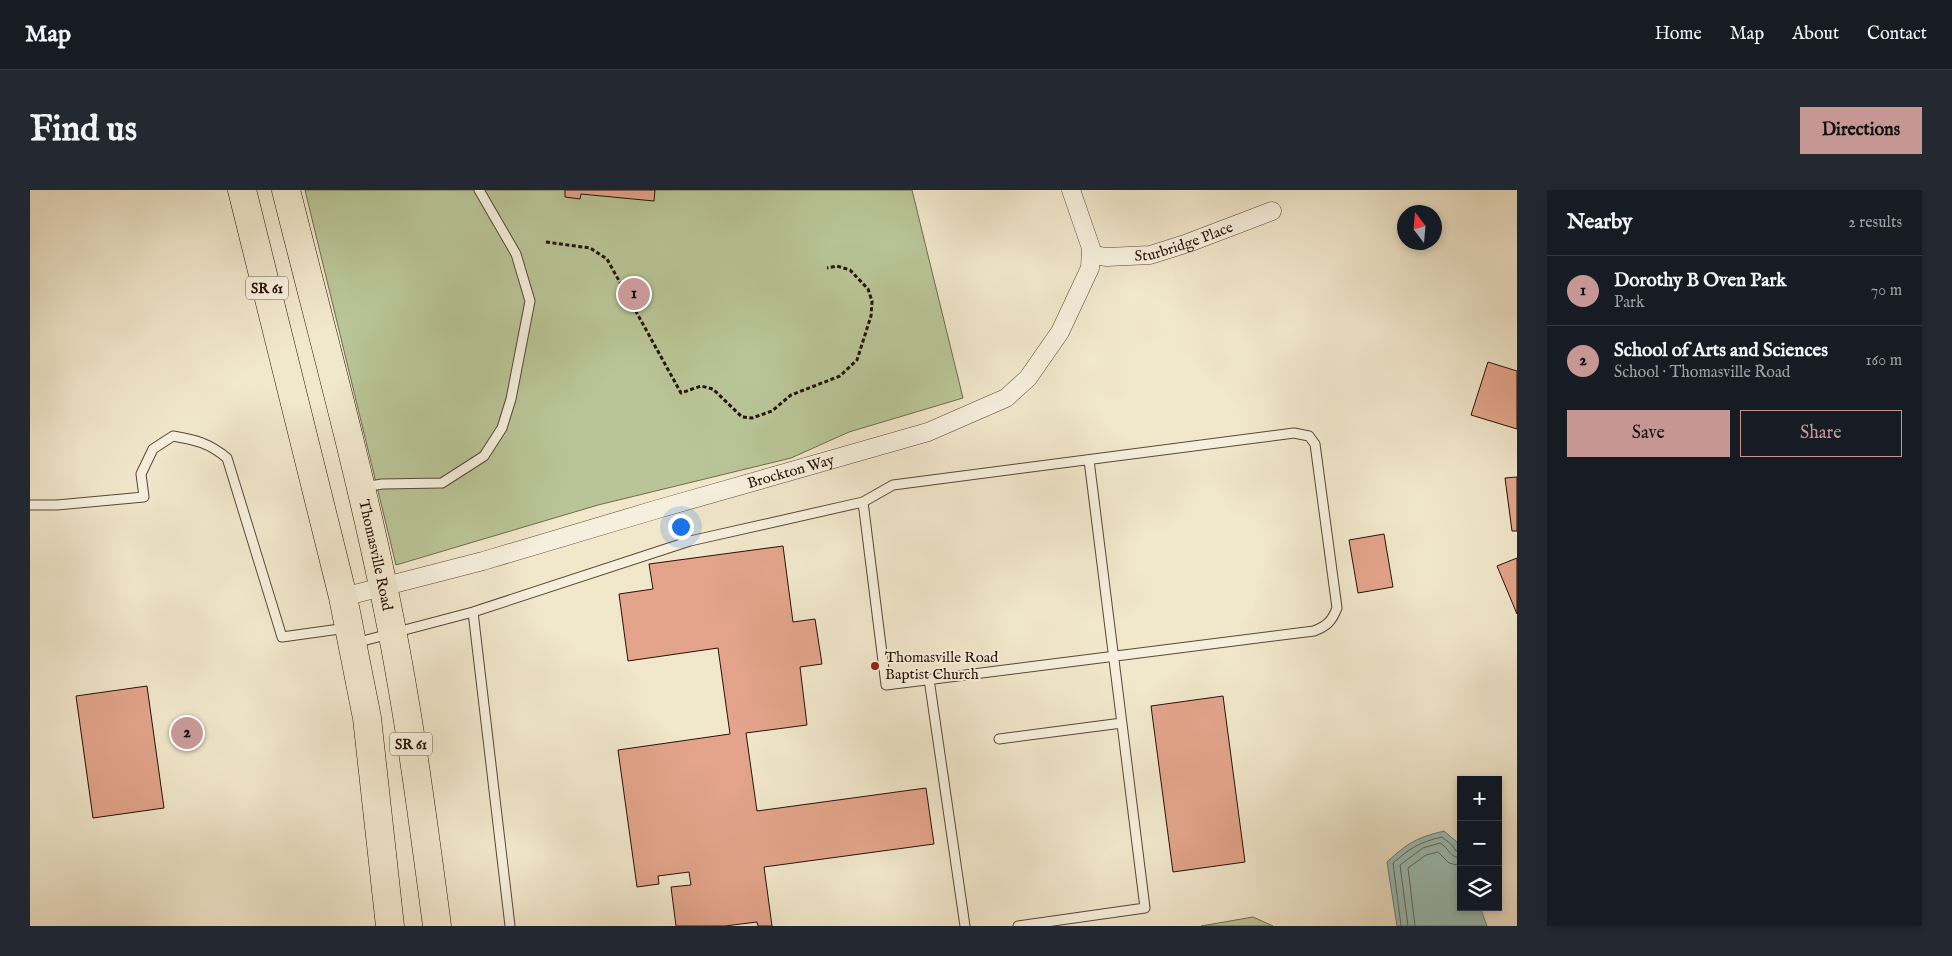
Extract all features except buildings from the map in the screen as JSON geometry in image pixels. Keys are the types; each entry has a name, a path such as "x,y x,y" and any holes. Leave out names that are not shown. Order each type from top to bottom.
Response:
{"main road":[{"name":"SR 61","path":"242,190 351,636 367,718 390,926"},
{"name":"Thomasville Road","path":"286,190 383,586 424,819 437,926"},
{"path":"268,293 310,284"}],"street":[{"name":"Brockton Way","path":"343,597 483,561 928,432 1006,398 1028,378 1060,332 1090,268 1091,248 1071,190"},
{"name":"Sturbridge Place","path":"1091,255 1107,257 1150,254 1188,244 1272,211"}],"lane":[{"path":"360,488 382,484 442,483 484,456 502,428 511,399 530,302 516,254 479,190"},
{"path":"30,505 57,506 144,497 140,474 153,449 173,436 214,447 227,458 282,637 392,634 472,612 690,541 863,502 893,485 1294,433 1309,436 1315,444 1337,608 1333,618 1325,627 1314,631 886,685 863,502"},
{"path":"1018,926 1145,908 1090,460"},
{"path":"472,612 510,926"},
{"path":"928,679 965,926"},
{"path":"999,738 1122,723"}],"path":[{"path":"546,242 590,248 607,259 681,393 702,386 713,389 742,417 752,418 772,411 791,394 840,376 857,360 872,316 872,301 868,289 860,278 850,270 837,266 827,268"}],"green space":[{"path":"305,190 912,190 963,398 849,432 791,458 598,505 396,565"},
{"path":"1253,917 1273,926 1201,926"}],"water":[{"path":"1444,831 1457,842 1457,911 1481,911 1487,926 1397,926 1387,862 1413,842"}],"place":[{"name":"Dorothy B Oven Park","path":"634,294"},
{"name":"Thomasville Road Baptist Church","path":"875,666"},
{"name":"School of Arts and Sciences","path":"187,733"}]}
